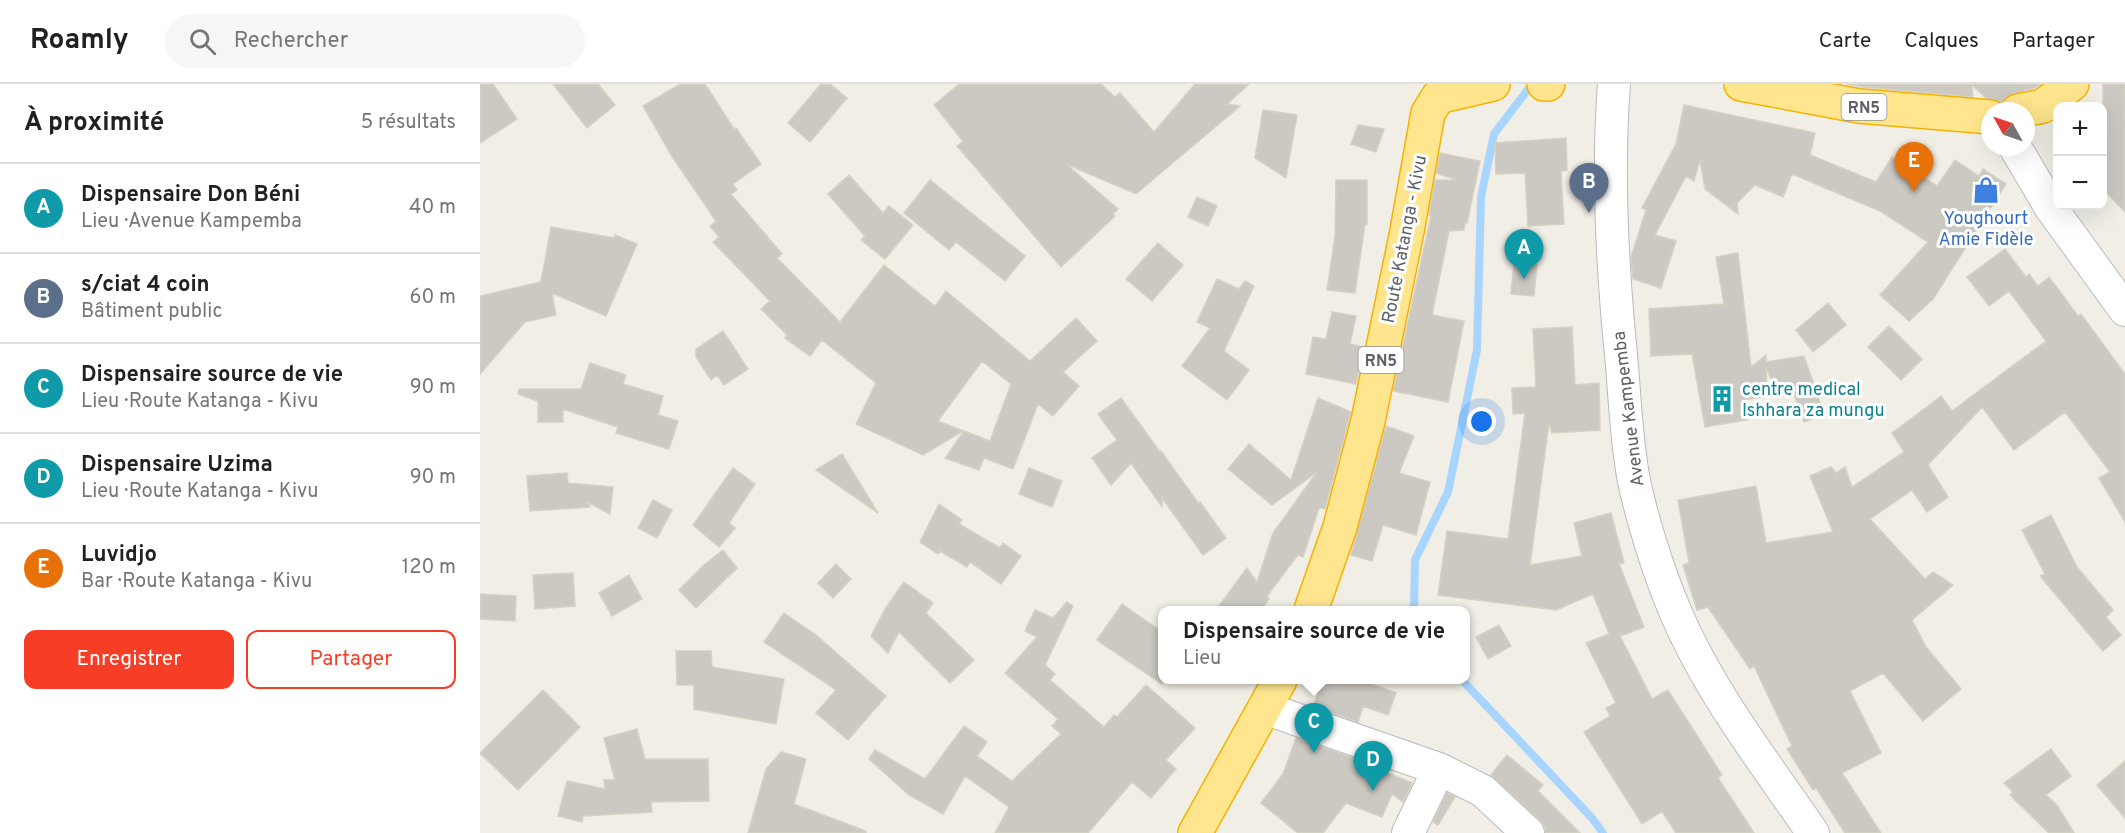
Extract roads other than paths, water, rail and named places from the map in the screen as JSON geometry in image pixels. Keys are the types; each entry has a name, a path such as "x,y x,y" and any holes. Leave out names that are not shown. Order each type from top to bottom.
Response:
{"highway":[{"name":"Route Katanga - Kivu","path":"1312,606 1340,527 1368,421 1407,231 1428,113 1438,97 1493,84"},
{"name":"RN5","path":"1741,84 1859,106 1981,116"},
{"path":"2035,108 2043,106 2072,84"},
{"path":"1195,833 1278,684"}],"street":[{"name":"Avenue Kampemba","path":"1614,84 1610,131 1610,211 1615,302 1634,481 1653,548 1673,606 1700,664 1745,735 1813,833"},
{"path":"2020,156 2051,208 2125,310"},
{"path":"1264,708 1439,769 1483,791 1528,833"},
{"path":"1408,833 1439,769"}],"waterway":[{"path":"1414,606 1415,560 1448,492 1477,350 1481,197 1494,134 1532,84"},
{"path":"1466,684 1592,818 1603,833"}],"place":[{"name":"Youghourt Amie Fidèle","path":"1986,190"},
{"name":"Luvidjo","path":"1914,192"},
{"name":"s/ciat 4 coin","path":"1589,213"},
{"name":"Dispensaire Don Béni","path":"1524,279"},
{"name":"centre medical Ishhara za mungu","path":"1722,399"},
{"name":"Dispensaire source de vie","path":"1314,753"},
{"name":"Dispensaire Uzima","path":"1373,791"}]}
